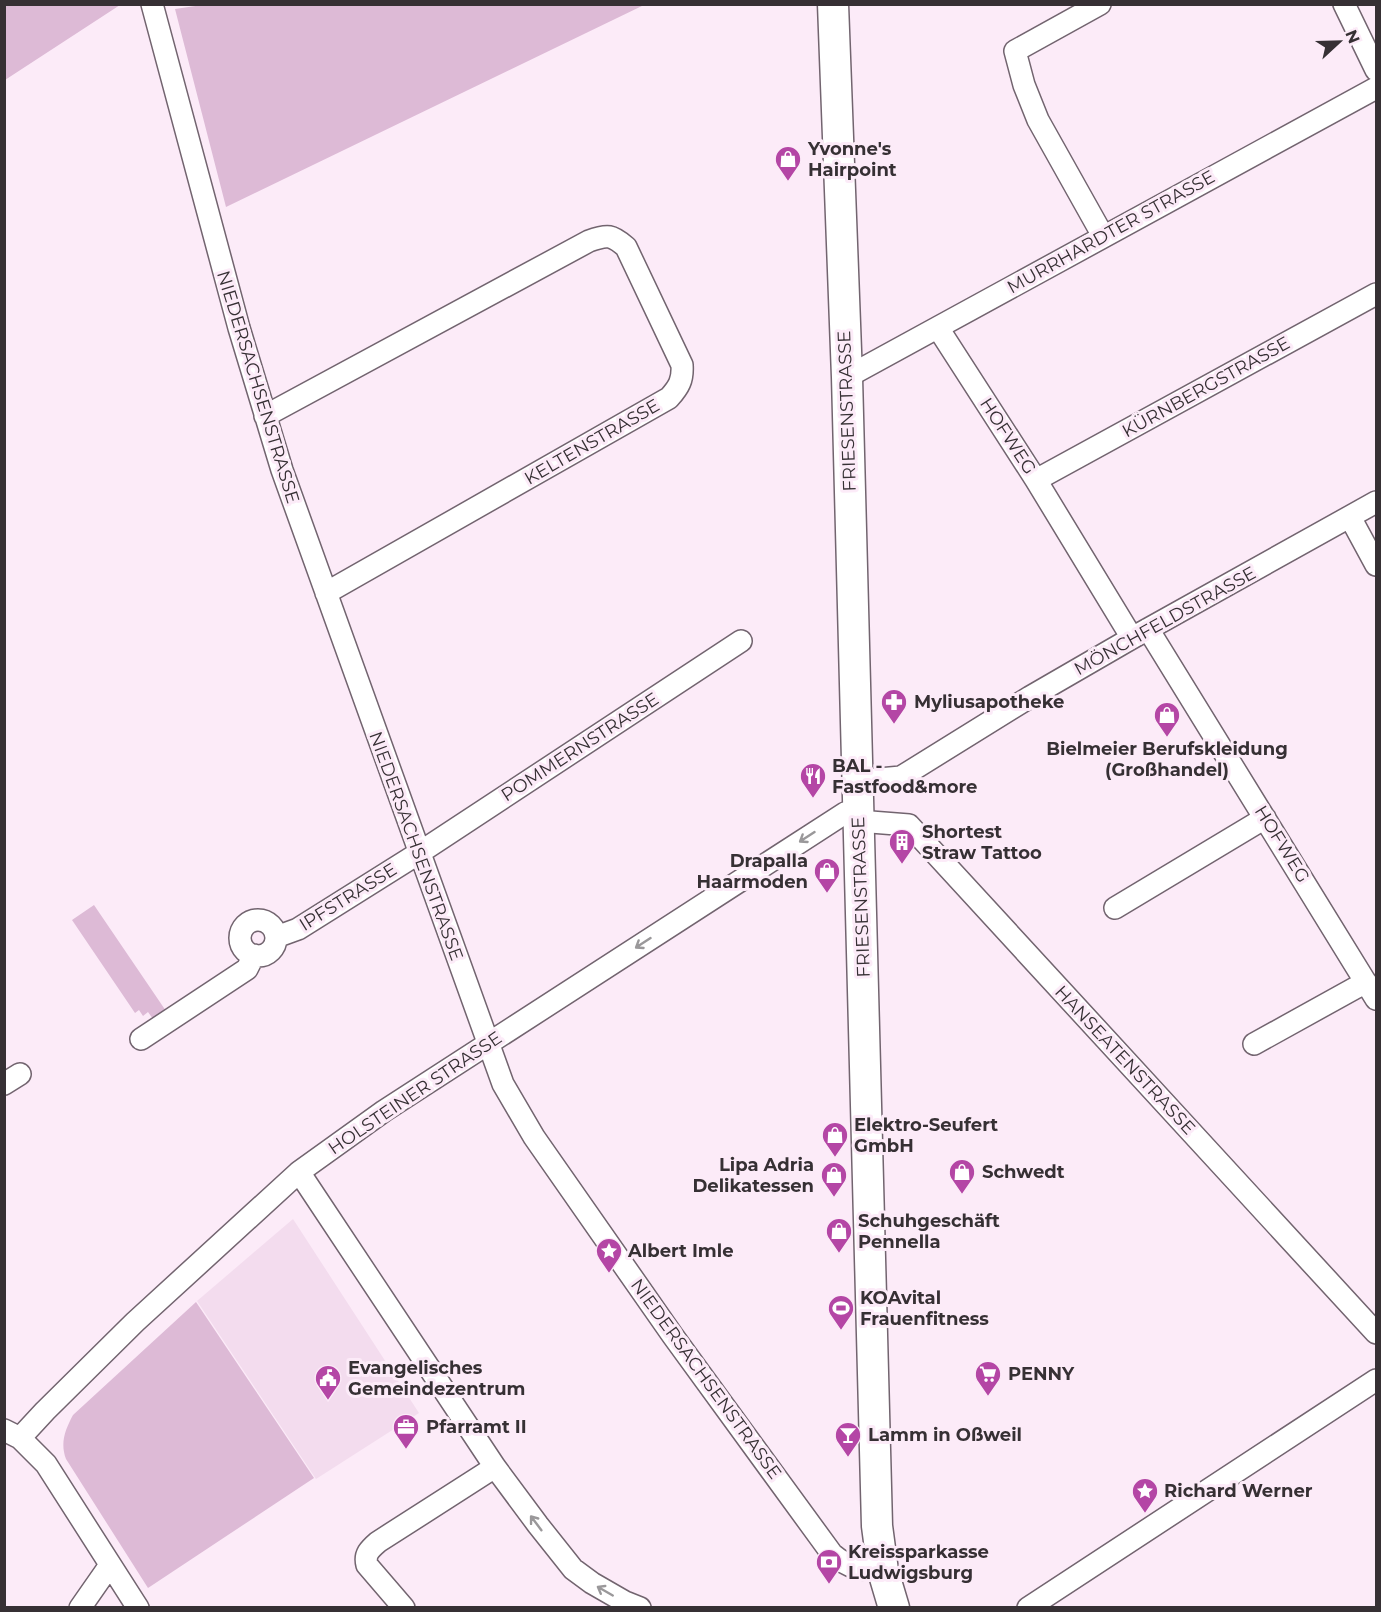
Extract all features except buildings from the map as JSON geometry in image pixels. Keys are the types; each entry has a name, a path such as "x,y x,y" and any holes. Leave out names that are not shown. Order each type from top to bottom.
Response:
{"main road":[{"name":"FRIESENSTRASSE","path":"833,4 847,377 877,1526 883,1571 894,1608"}],"street":[{"name":"NIEDERSACHSENSTRASSE","path":"152,4 239,328 297,513 503,1084 532,1134 674,1336 832,1554 857,1570 883,1571"},
{"path":"1100,4 1016,51 1024,85 1038,120 1103,236"},
{"path":"1344,4 1377,70"},
{"name":"MURRHARDTER STRASSE","path":"847,377 1377,88"},
{"name":"KELTENSTRASSE","path":"266,416 537,268 603,236 615,237 626,247 682,365 682,378 678,388 669,398 326,593"},
{"name":"KÜRNBERGSTRASSE","path":"1036,480 1377,294"},
{"name":"HOFWEG","path":"938,328 1036,480 1265,818 1371,990"},
{"name":"MÖNCHFELDSTRASSE","path":"857,781 901,777 1140,633 1377,502"},
{"path":"1350,517 1377,565"},
{"name":"POMMERNSTRASSE","path":"418,853 741,641"},
{"name":"HOLSTEINER STRASSE","path":"13,1434 45,1411 135,1322 299,1172 384,1111 845,813 858,816"},
{"name":"HANSEATENSTRASSE","path":"858,816 909,825 1377,1333"},
{"path":"1114,908 1265,818"},
{"name":"IPFSTRASSE","path":"276,937 298,929 418,853"},
{"name":"IPFSTRASSE","path":"251,921 266,921 272,926 276,937 273,949 268,953 254,956 248,952 240,940 241,933 244,926 251,921"},
{"name":"IPFSTRASSE","path":"141,1039 247,969 254,956"},
{"path":"1254,1044 1371,990"},
{"path":"299,1172 495,1467 573,1569 600,1588 640,1608"},
{"path":"1028,1608 1377,1380"},
{"path":"13,1434 46,1464 138,1608"},
{"path":"404,1608 367,1565 365,1558 369,1551 378,1542 495,1467"},
{"path":"80,1608 110,1565"}],"shaded area":[{"path":"5,4 120,4 120,5 5,80"},
{"path":"209,4 644,5 226,207 175,9"},
{"path":"94,905 166,1011 153,1019 148,1012 143,1016 139,1010 135,1013 72,920"},
{"path":"293,1219 419,1413 316,1479 197,1301"},
{"path":"196,1302 314,1478 148,1588 66,1459 63,1447 64,1437 73,1415"}],"place":[{"name":"Yvonne's Hairpoint","path":"788,182"},
{"name":"Myliusapotheke","path":"894,725"},
{"name":"Bielmeier Berufskleidung (Großhandel)","path":"1167,738"},
{"name":"BAL - Fastfood&more","path":"813,799"},
{"name":"Shortest Straw Tattoo","path":"902,865"},
{"name":"Drapalla Haarmoden","path":"827,894"},
{"name":"Elektro-Seufert GmbH","path":"835,1158"},
{"name":"Schwedt","path":"962,1195"},
{"name":"Lipa Adria Delikatessen","path":"834,1198"},
{"name":"Schuhgeschäft Pennella","path":"839,1254"},
{"name":"Albert Imle","path":"609,1274"},
{"name":"KOAvital Frauenfitness","path":"841,1331"},
{"name":"PENNY","path":"988,1397"},
{"name":"Evangelisches Gemeindezentrum","path":"328,1401"},
{"name":"Pfarramt II","path":"406,1450"},
{"name":"Lamm in Oßweil","path":"848,1458"},
{"name":"Richard Werner","path":"1145,1514"},
{"name":"Kreissparkasse Ludwigsburg","path":"829,1585"}]}
